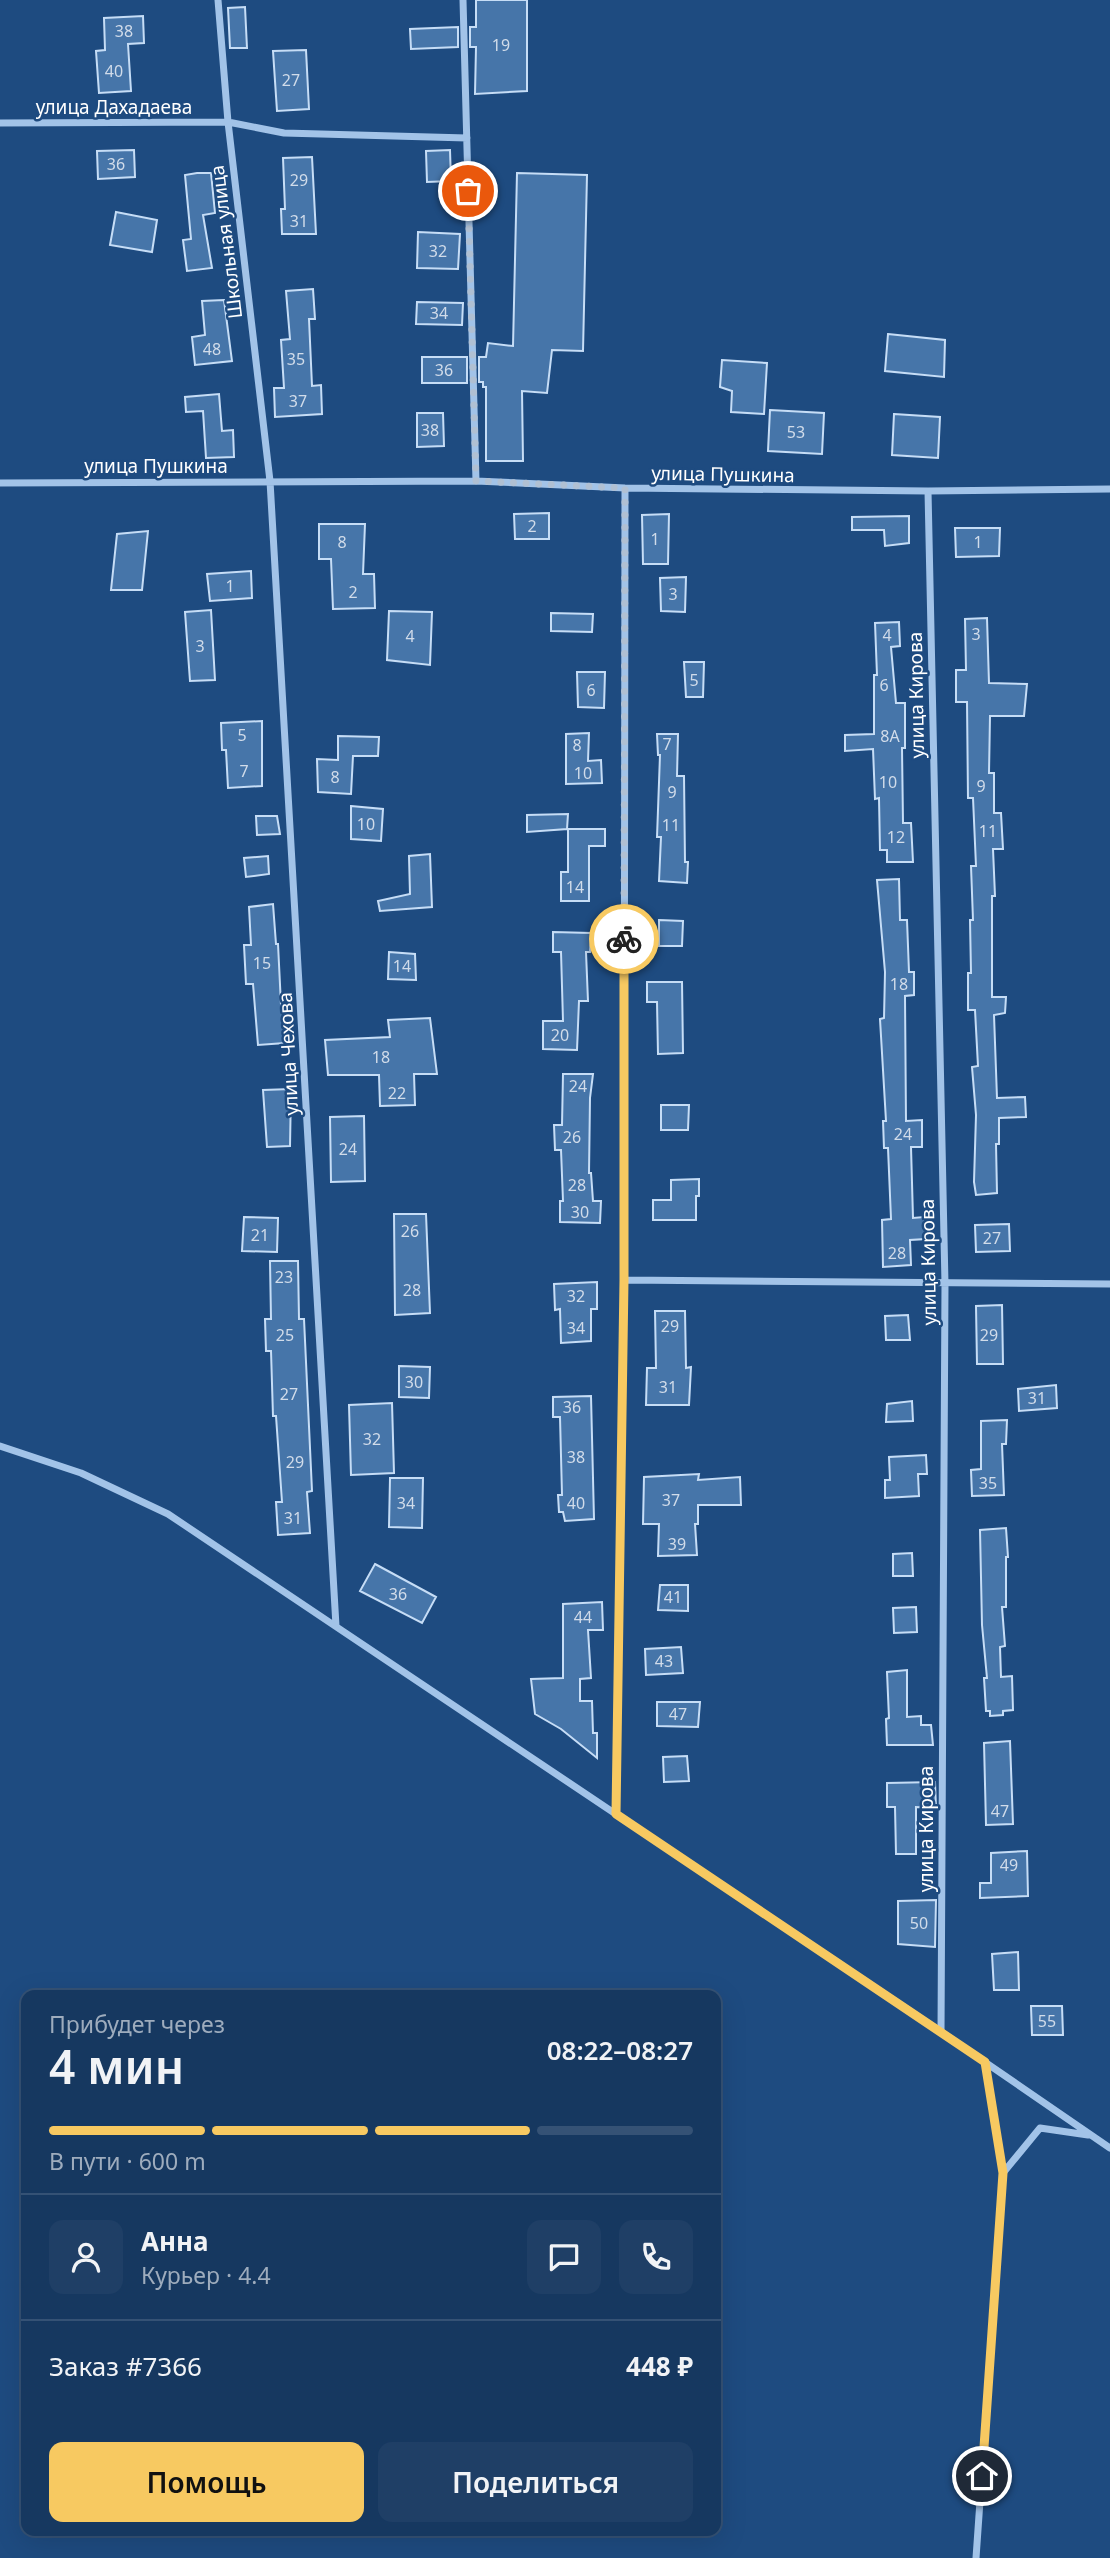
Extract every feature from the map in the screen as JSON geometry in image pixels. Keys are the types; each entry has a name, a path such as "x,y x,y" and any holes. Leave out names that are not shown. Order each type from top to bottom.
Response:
{"street":[{"name":"Школьная улица","path":"218,0 228,122 270,481"},
{"path":"463,0 476,481"},
{"name":"улица Дахадаева","path":"0,123 228,122 284,134 467,138"},
{"name":"улица Чехова","path":"270,481 337,1626"},
{"name":"улица Пушкина","path":"0,482 476,481 625,488 928,491 1110,489"},
{"path":"616,1814 624,1280 625,488"},
{"name":"улица Кирова","path":"928,491 945,1284 941,2032"},
{"path":"624,1280 1110,1284"},
{"path":"0,1446 81,1474 168,1514 1110,2148"},
{"path":"976,2558 1003,2173 985,2062"},
{"path":"1003,2173 1040,2128 1092,2136"}],"building":[{"path":"476,0 527,0 527,91 475,94 476,47 470,47 470,27 476,27"},
{"path":"245,7 247,48 230,48 228,8"},
{"path":"143,16 144,43 128,44 131,91 99,93 96,51 105,50 104,18"},
{"path":"458,27 458,47 411,49 410,29"},
{"path":"306,50 309,109 277,111 273,51"},
{"path":"134,150 135,177 98,179 97,151"},
{"path":"450,150 451,181 427,182 426,151"},
{"path":"312,157 316,234 282,234 281,209 285,209 283,158"},
{"path":"211,173 215,213 203,215 212,268 187,271 183,240 191,239 185,175"},
{"path":"517,173 587,175 583,351 552,350 547,393 522,391 523,461 486,461 486,387 483,387 483,382 479,382 479,357 486,357 488,343 513,346"},
{"path":"116,212 157,220 152,252 110,245"},
{"path":"418,232 460,234 458,269 417,268"},
{"path":"313,289 315,319 309,319 312,386 321,385 322,414 275,417 274,388 284,388 281,340 290,339 286,291"},
{"path":"224,300 232,361 195,365 192,337 205,335 202,301"},
{"path":"417,302 463,303 462,325 416,324"},
{"path":"888,334 945,340 944,377 885,371"},
{"path":"422,357 467,357 467,383 422,383"},
{"path":"722,360 767,363 764,414 731,412 732,391 720,387"},
{"path":"219,394 222,431 233,430 234,457 206,458 203,411 186,412 185,397"},
{"path":"770,410 824,413 822,454 768,451"},
{"path":"417,413 443,413 444,446 417,447"},
{"path":"894,414 940,417 938,458 892,455"},
{"path":"549,513 549,539 515,539 514,514"},
{"path":"669,514 668,564 643,564 642,515"},
{"path":"909,516 909,543 885,546 884,530 852,530 852,517"},
{"path":"319,524 365,524 363,574 374,574 375,608 333,609 331,559 319,559"},
{"path":"955,528 1000,528 999,556 956,557"},
{"path":"148,531 142,590 111,590 117,534"},
{"path":"251,571 252,598 210,601 207,574"},
{"path":"686,577 685,612 661,611 660,578"},
{"path":"211,610 215,680 190,681 185,612"},
{"path":"389,611 432,612 430,665 387,660"},
{"path":"551,613 593,614 592,632 551,631"},
{"path":"987,618 989,683 1027,684 1024,716 990,716 989,773 994,773 994,813 1001,813 1003,849 993,849 995,896 992,896 992,997 1006,997 1005,1013 994,1015 997,1098 1025,1097 1026,1117 999,1118 999,1144 996,1144 997,1193 976,1195 976,1115 972,1067 978,1066 975,1010 968,1010 968,973 971,973 970,920 973,920 971,866 976,866 973,798 968,798 967,702 956,702 956,670 966,670 965,619"},
{"path":"899,622 900,646 891,647 896,703 905,703 905,748 902,748 903,823 911,823 913,862 887,862 887,850 880,850 879,798 875,799 873,749 845,751 845,735 874,734 874,675 877,675 875,623"},
{"path":"684,662 704,662 703,697 686,697"},
{"path":"577,672 605,672 604,708 578,707"},
{"path":"262,721 262,786 228,788 221,723"},
{"path":"589,733 588,761 601,760 602,783 566,784 566,734"},
{"path":"657,734 678,734 677,776 684,776 687,883 659,881 661,837 657,837 660,755"},
{"path":"338,736 379,737 378,756 353,756 351,794 318,792 317,759 338,760"},
{"path":"351,806 383,809 381,841 351,839"},
{"path":"568,814 567,829 527,832 527,815"},
{"path":"256,816 277,816 280,834 257,835"},
{"path":"568,829 605,829 605,846 589,846 589,901 561,901 561,872 568,872"},
{"path":"430,854 432,907 380,911 378,901 410,894 409,856"},
{"path":"268,856 269,874 246,877 244,858"},
{"path":"899,879 900,920 907,920 909,972 914,972 914,995 905,996 906,1121 922,1120 922,1147 911,1147 913,1218 924,1217 926,1239 910,1240 911,1265 883,1267 882,1220 891,1219 888,1148 884,1148 883,1121 886,1121 880,1019 884,1018 885,972 877,880"},
{"path":"273,904 281,1005 285,1005 285,1043 258,1045 253,984 246,984 244,945 251,945 249,907"},
{"path":"659,920 683,921 682,946 659,946"},
{"path":"553,932 591,933 590,952 586,952 588,1001 579,1001 577,1050 543,1049 543,1021 563,1021 561,952 553,952"},
{"path":"389,952 415,954 416,980 388,979"},
{"path":"647,982 682,982 683,1053 658,1054 657,1002 647,1002"},
{"path":"430,1018 437,1074 414,1074 415,1105 380,1106 379,1075 328,1075 325,1040 390,1037 388,1020"},
{"path":"563,1074 593,1074 589,1173 593,1201 601,1201 600,1223 560,1222 560,1201 563,1201 561,1150 555,1150 554,1125 562,1125"},
{"path":"291,1089 290,1146 267,1147 263,1090"},
{"path":"661,1105 689,1105 688,1130 661,1130"},
{"path":"364,1116 365,1181 331,1182 330,1117"},
{"path":"699,1179 696,1220 653,1220 653,1200 671,1200 671,1180"},
{"path":"394,1214 426,1214 430,1313 395,1315"},
{"path":"244,1217 278,1218 277,1252 242,1251"},
{"path":"1009,1224 1010,1251 976,1252 975,1225"},
{"path":"270,1261 298,1261 299,1319 304,1319 312,1491 307,1492 310,1533 278,1535 276,1502 282,1502 276,1416 273,1416 271,1351 266,1351 265,1319 271,1319"},
{"path":"597,1282 597,1309 591,1309 591,1341 561,1343 560,1309 555,1310 554,1284"},
{"path":"1002,1305 1003,1364 977,1364 976,1306"},
{"path":"655,1311 685,1311 686,1368 691,1367 689,1405 646,1405 647,1368 656,1368"},
{"path":"908,1315 910,1340 886,1340 885,1316"},
{"path":"399,1366 430,1367 429,1398 399,1397"},
{"path":"1056,1385 1057,1408 1019,1411 1018,1389"},
{"path":"591,1396 594,1519 565,1521 563,1512 559,1512 558,1495 562,1495 560,1417 553,1417 553,1397"},
{"path":"912,1401 913,1421 886,1422 887,1404"},
{"path":"392,1403 394,1473 351,1475 349,1405"},
{"path":"1007,1420 1006,1444 1002,1444 1004,1495 972,1496 971,1470 981,1469 981,1421"},
{"path":"926,1455 927,1474 918,1474 919,1496 885,1498 885,1480 890,1480 889,1457"},
{"path":"699,1474 698,1480 740,1477 741,1505 698,1505 698,1524 695,1524 697,1555 658,1556 659,1524 643,1524 644,1477"},
{"path":"390,1478 423,1478 422,1528 389,1527"},
{"path":"1006,1528 1008,1557 1006,1607 1002,1607 1005,1646 1000,1647 1001,1677 1012,1676 1013,1710 1003,1711 1003,1715 990,1716 990,1711 986,1711 984,1678 987,1678 982,1625 980,1530"},
{"path":"912,1553 913,1576 893,1576 893,1554"},
{"path":"375,1564 436,1597 422,1623 360,1591"},
{"path":"660,1585 688,1585 688,1611 658,1610"},
{"path":"602,1602 603,1630 588,1630 591,1678 580,1679 580,1701 592,1701 593,1733 597,1733 597,1758 561,1729 535,1714 531,1679 563,1678 563,1604"},
{"path":"916,1607 917,1632 894,1633 893,1608"},
{"path":"681,1647 683,1673 646,1675 645,1649"},
{"path":"907,1670 907,1717 921,1716 921,1725 931,1725 933,1745 887,1745 887,1672"},
{"path":"657,1702 700,1702 698,1727 657,1726"},
{"path":"1010,1741 1013,1824 986,1825 984,1743"},
{"path":"687,1756 689,1781 664,1782 663,1757"},
{"path":"935,1782 936,1808 916,1807 916,1854 896,1854 895,1807 887,1807 887,1783"},
{"path":"1027,1851 1028,1896 980,1898 980,1883 991,1883 991,1853"},
{"path":"936,1900 935,1947 898,1944 898,1901"},
{"path":"1018,1952 1019,1990 994,1990 992,1954"},
{"path":"1031,2006 1062,2006 1063,2035 1032,2035"}],"way so far":[{"path":"468,191 476,481 625,488 624,939"}],"route":[{"path":"624,939 624,1280 616,1814 985,2062 1003,2173 982,2476"}]}
